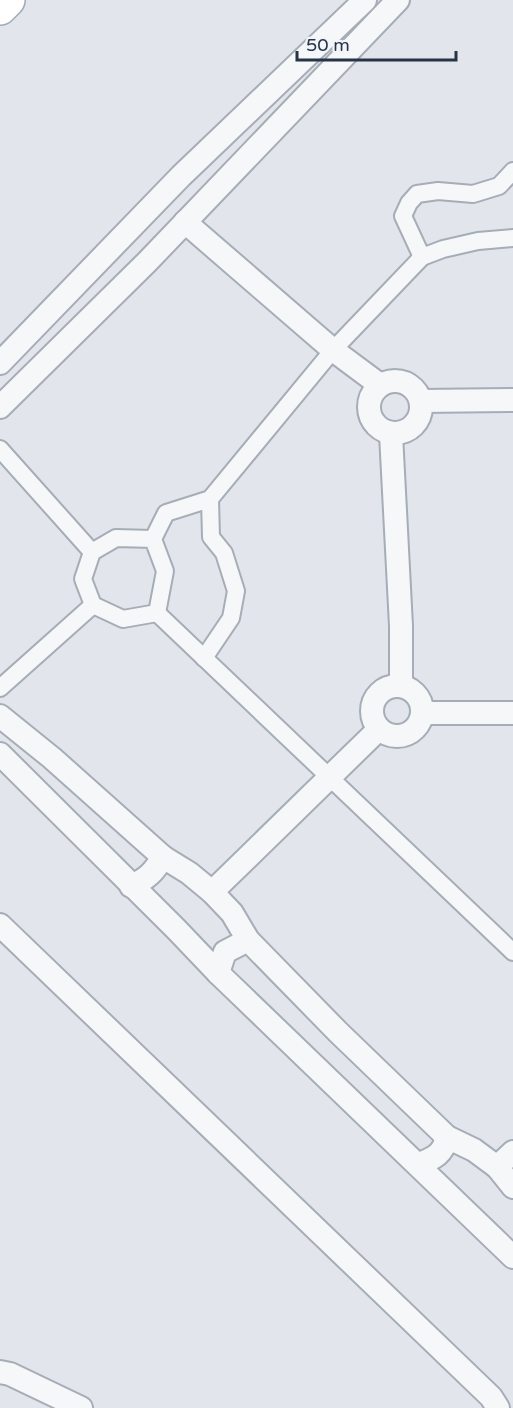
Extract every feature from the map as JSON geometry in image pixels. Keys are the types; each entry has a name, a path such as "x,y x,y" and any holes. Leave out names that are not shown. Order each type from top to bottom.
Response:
{"main road":[{"path":"0,8 8,0"}],"street":[{"path":"0,363 181,176 365,0"},
{"path":"0,407 147,262 398,0"},
{"path":"422,257 404,216 409,203 417,194 438,191 473,195 499,186 513,171"},
{"path":"181,176 191,193 206,199"},
{"path":"185,222 333,350 380,385"},
{"path":"157,613 165,572 153,539 166,513 210,499 333,350 422,257 442,249 478,241 513,238"},
{"path":"121,240 140,246 147,262"},
{"path":"393,380 405,382 415,390 421,401 421,414 415,425 404,432 391,434 380,429 371,419 369,406 372,394 380,385 393,380"},
{"path":"421,401 513,400"},
{"path":"391,434 401,626 401,685"},
{"path":"0,449 92,552"},
{"path":"204,658 231,618 236,591 224,554 211,537 210,499"},
{"path":"153,539 116,538 92,552 82,579 93,605 123,619 157,613"},
{"path":"0,688 93,605"},
{"path":"157,613 513,952"},
{"path":"401,685 413,690 421,701 423,713 417,727 406,735 392,736 379,729 372,715 375,699 386,688 401,685"},
{"path":"423,713 513,713"},
{"path":"0,716 52,758 163,857 189,873 212,892 232,913 248,940 338,1032 447,1137 474,1150 505,1159 513,1186"},
{"path":"212,892 379,729"},
{"path":"0,754 218,973 419,1164 511,1247"},
{"path":"131,885 151,875 163,857"},
{"path":"0,925 483,1389 498,1408"},
{"path":"218,973 225,952 248,940"},
{"path":"419,1164 441,1153 447,1137"},
{"path":"0,1372 10,1374 81,1408"}]}
